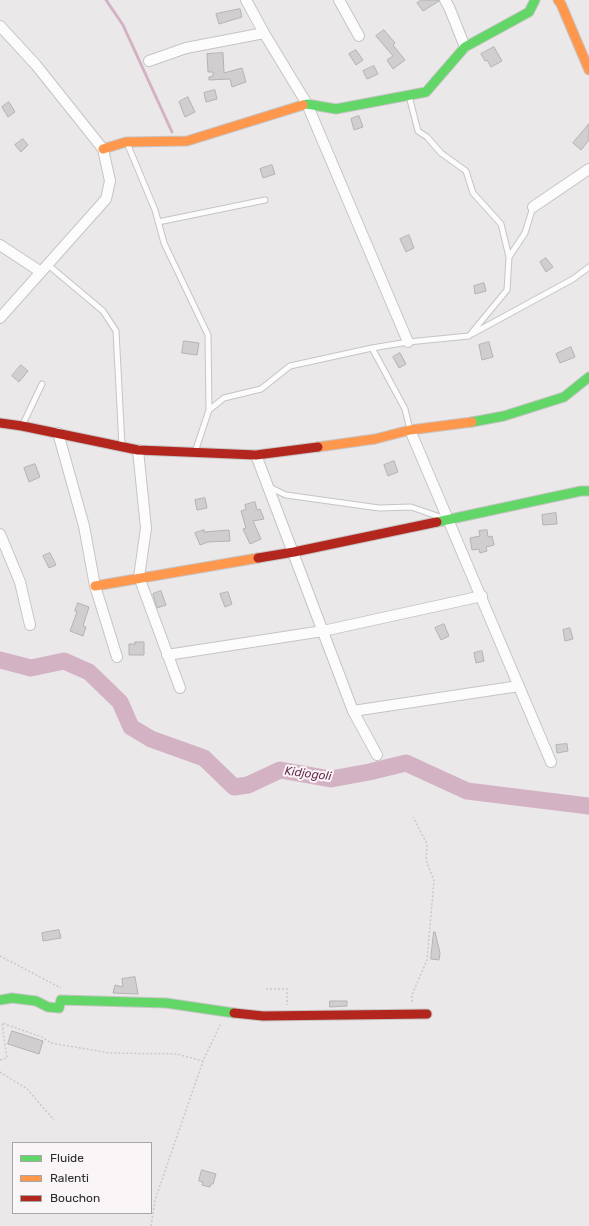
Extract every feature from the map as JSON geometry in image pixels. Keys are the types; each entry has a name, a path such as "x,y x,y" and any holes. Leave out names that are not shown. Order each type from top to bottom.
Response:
{"street":[{"path":"246,0 307,104 408,342"},
{"path":"339,0 359,36"},
{"path":"444,0 449,7 465,47"},
{"path":"103,149 126,142 187,141 307,104 336,109 426,92 465,47 529,12 535,0"},
{"path":"558,0 589,70"},
{"path":"0,26 36,65 103,149 110,181 106,199 0,318"},
{"path":"149,60 186,48 264,33"},
{"path":"533,207 589,169"},
{"path":"0,245 40,272"},
{"path":"0,423 58,433 138,450 256,455 375,439 410,430 504,416 564,397 589,378"},
{"path":"410,430 552,762"},
{"path":"58,433 84,526 95,586 117,657"},
{"path":"138,450 146,528 138,577 180,688"},
{"path":"256,455 353,711 377,755"},
{"path":"95,586 138,577 294,552 580,491 589,491"},
{"path":"0,534 20,582 30,625"},
{"path":"167,655 323,631 482,596"},
{"path":"353,711 519,686"},
{"path":"0,1000 12,998 36,1001 48,1007 59,1008 61,1000 166,1003 263,1016 427,1014"}],"lane":[{"path":"408,95 418,131 427,136 441,153 466,171 473,193 501,224 509,257 507,290 469,336"},
{"path":"126,142 155,210 164,243 208,336 209,410 194,453"},
{"path":"158,222 265,200"},
{"path":"509,257 524,233 533,207"},
{"path":"47,264 103,310 116,332 122,447"},
{"path":"209,410 224,398 261,389 290,366 372,348 408,342 469,336 573,279 589,267"},
{"path":"372,348 405,409 410,430"},
{"path":"22,426 42,384"},
{"path":"269,487 286,495 379,508 411,507 449,520"}],"path":[{"path":"412,1014 412,995 427,960 434,881 426,860 427,844 413,817"},
{"path":"0,956 64,990 61,1000"},
{"path":"266,989 287,989 288,1016"},
{"path":"151,1226 155,1200 203,1061 226,1012"},
{"path":"0,1060 7,1058 2,1023 42,1037 50,1043 110,1053 177,1054 203,1061"},
{"path":"0,1072 27,1089 54,1120"}],"building":[{"path":"422,0 439,1 423,11 417,3"},
{"path":"240,9 242,17 219,24 216,14"},
{"path":"384,30 395,43 393,45 405,60 393,69 387,60 393,56 376,36"},
{"path":"494,47 502,61 491,67 481,54"},
{"path":"356,50 363,60 356,65 349,54"},
{"path":"223,53 224,73 242,68 246,82 232,87 230,79 209,80 209,77 213,76 213,72 208,72 207,54"},
{"path":"374,66 378,74 367,79 363,71"},
{"path":"215,90 217,99 206,102 204,93"},
{"path":"188,97 195,112 185,117 179,102"},
{"path":"9,102 15,112 8,117 2,107"},
{"path":"359,116 363,127 354,130 351,119"},
{"path":"589,124 589,140 581,150 573,143"},
{"path":"23,139 28,145 21,152 15,145"},
{"path":"272,165 275,174 263,178 260,169"},
{"path":"409,235 414,248 406,252 400,239"},
{"path":"546,258 553,267 546,272 540,262"},
{"path":"484,283 486,291 475,294 474,286"},
{"path":"184,341 199,343 197,355 182,353"},
{"path":"489,342 493,357 482,360 479,345"},
{"path":"571,347 575,357 560,363 556,354"},
{"path":"400,353 406,364 399,368 393,357"},
{"path":"21,365 28,371 19,382 12,376"},
{"path":"394,461 398,472 388,476 384,465"},
{"path":"35,464 40,477 29,482 24,468"},
{"path":"205,498 207,508 197,510 195,500"},
{"path":"255,502 257,510 260,509 264,519 253,521 261,539 250,544 243,529 246,528 241,511 246,509 245,505"},
{"path":"556,513 557,524 543,525 542,515"},
{"path":"204,530 204,532 229,530 230,541 208,542 200,545 195,533"},
{"path":"487,530 488,537 492,536 494,545 486,547 487,551 480,553 479,549 472,550 470,538 480,536 479,531"},
{"path":"50,553 56,565 49,568 43,556"},
{"path":"161,591 166,605 157,608 153,594"},
{"path":"228,592 232,604 225,607 220,594"},
{"path":"78,603 89,607 83,626 86,627 83,636 70,631 77,612 75,611"},
{"path":"444,624 449,636 441,640 435,628"},
{"path":"570,628 573,639 565,641 563,630"},
{"path":"135,642 144,642 144,655 129,655 129,644 135,644"},
{"path":"482,651 484,661 476,663 474,653"},
{"path":"567,744 568,751 557,753 556,745"},
{"path":"59,930 61,938 43,941 42,933"},
{"path":"434,932 440,953 439,960 431,959"},
{"path":"135,977 138,994 113,993 115,985 123,987 122,979"},
{"path":"330,1001 347,1001 347,1006 330,1007"},
{"path":"12,1031 43,1041 39,1054 8,1044"},
{"path":"202,1170 216,1174 213,1184 211,1184 210,1187 202,1185 203,1182 199,1181"}],"waterway":[{"path":"106,0 123,25 172,132"},
{"name":"Kidjogoli","path":"0,660 31,668 64,661 89,672 120,702 131,727 151,739 204,758 234,787 248,785 280,770 331,779 406,763 467,791 589,806"}],"traffic: fast":[{"path":"303,105 307,104 336,109 426,92 465,47 529,12 535,0"},
{"path":"472,422 504,416 564,397 589,377"},
{"path":"437,522 581,491 589,491"},
{"path":"0,1000 12,998 36,1001 48,1007 59,1008 61,1000 166,1003 234,1013"}],"traffic: slow":[{"path":"558,0 589,70"},
{"path":"103,149 126,142 187,141 303,105"},
{"path":"318,447 375,439 410,430 472,422"},
{"path":"95,586 258,558"}],"traffic: jam":[{"path":"0,423 22,426 138,450 256,455 318,447"},
{"path":"258,558 294,552 437,522"},
{"path":"234,1013 263,1016 427,1014"}]}
